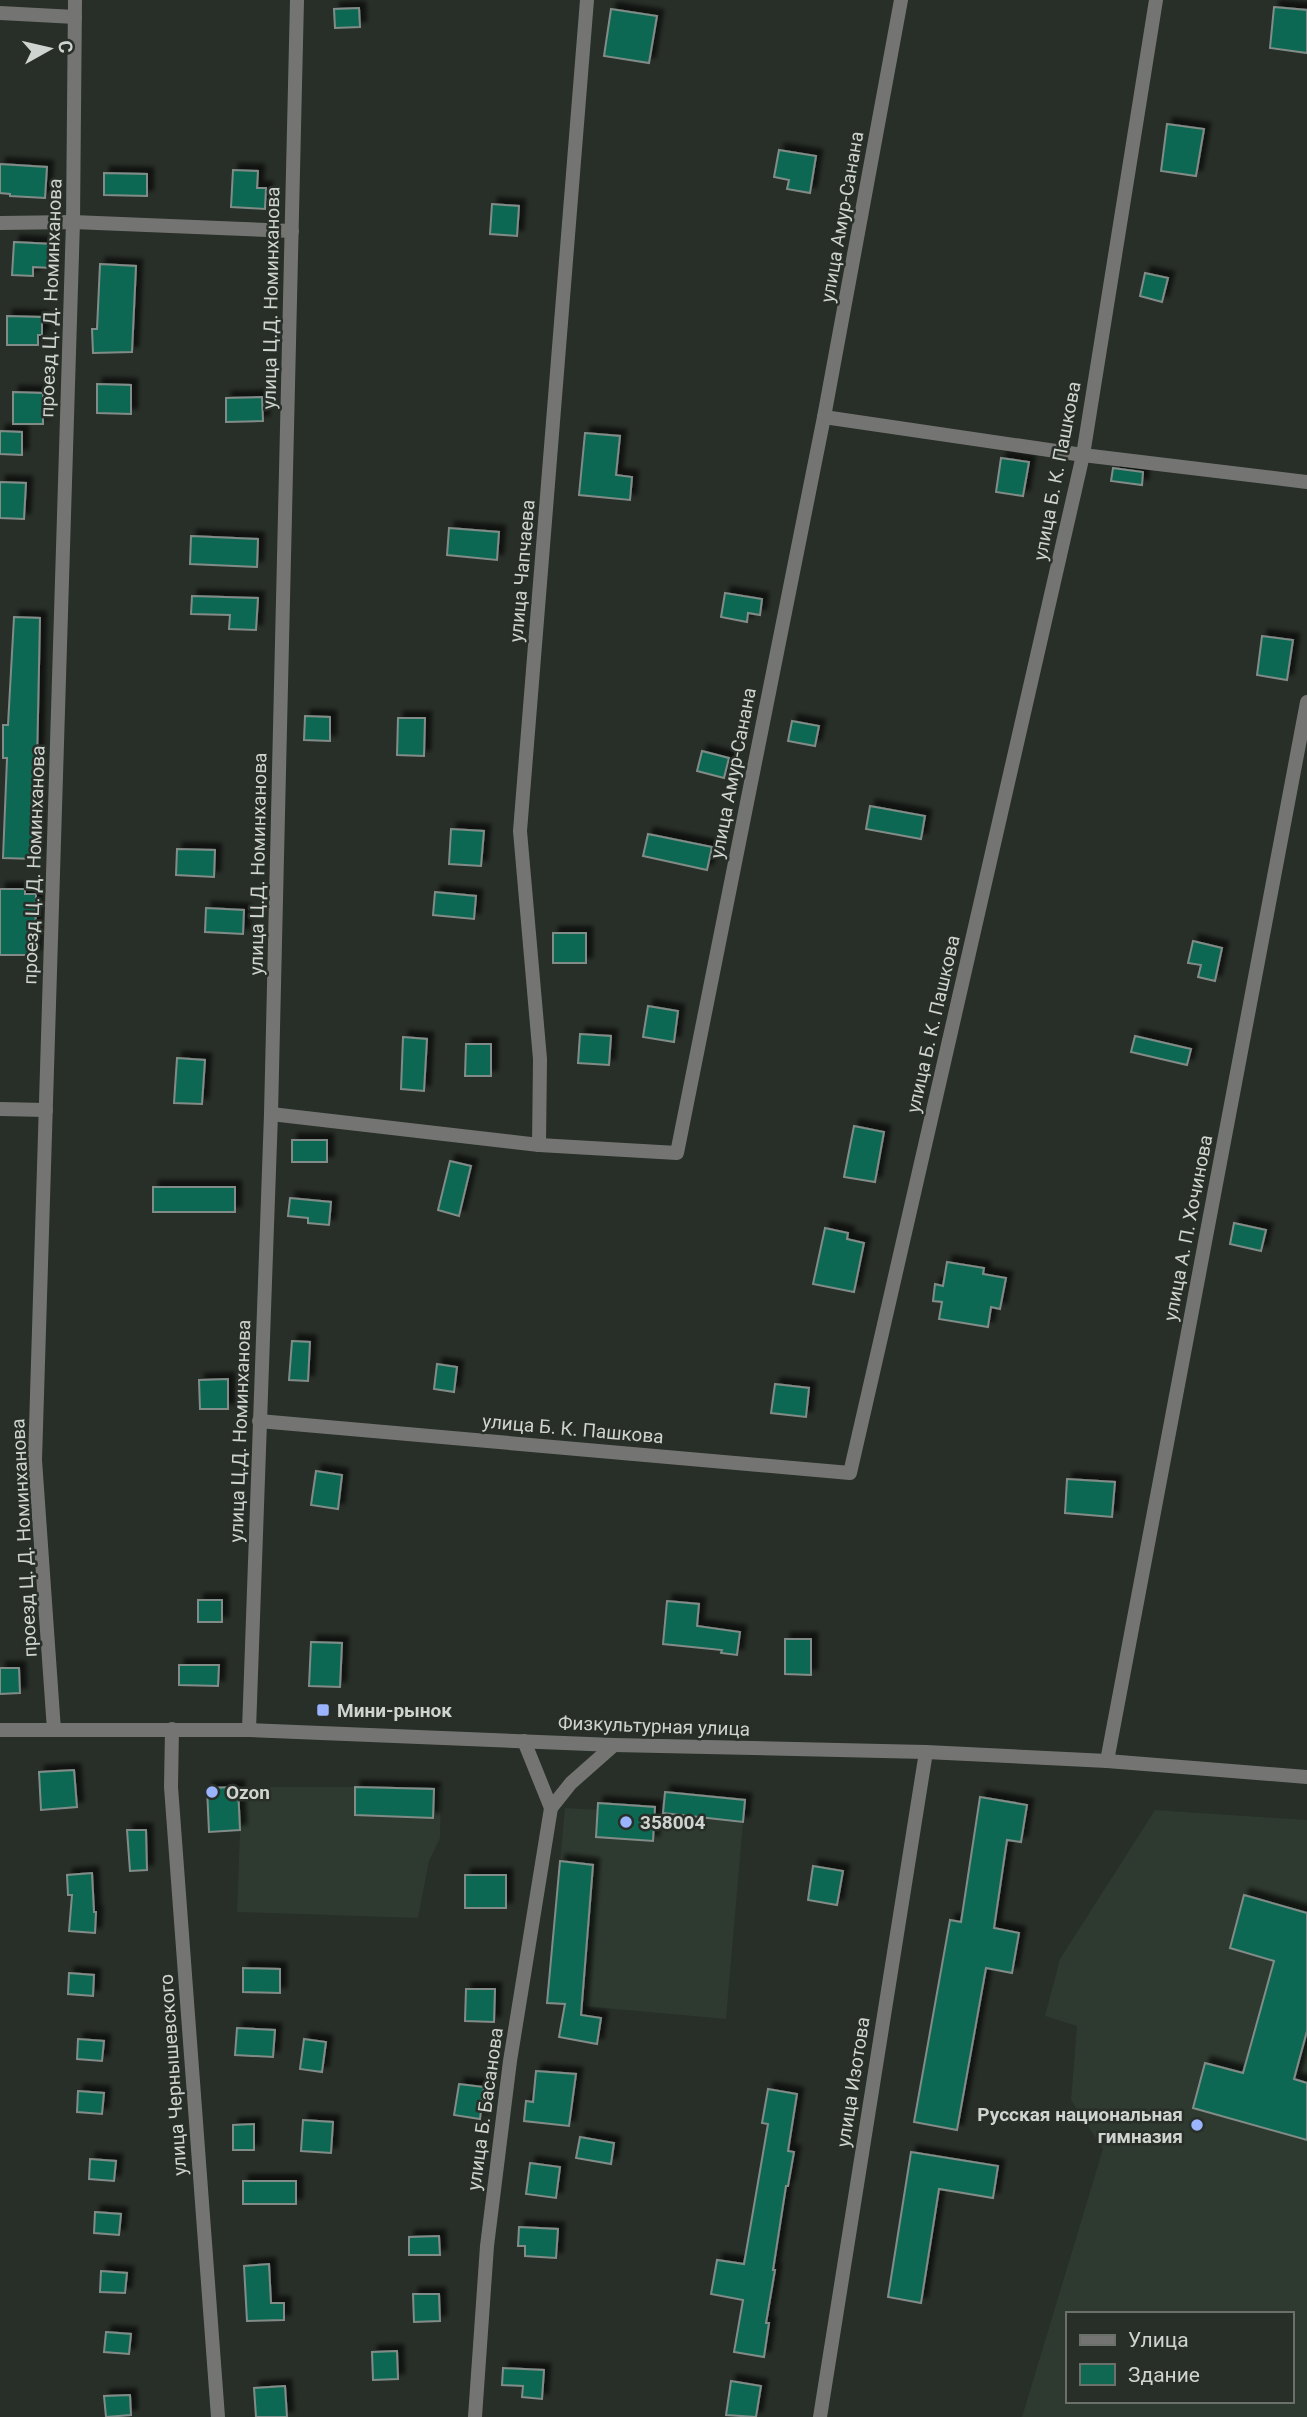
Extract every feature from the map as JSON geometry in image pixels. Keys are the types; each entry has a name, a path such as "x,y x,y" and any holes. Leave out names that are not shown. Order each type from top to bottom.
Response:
{"street":[{"name":"проезд Ц. Д. Номинханова","path":"54,1730 35,1460 73,222 75,0"},
{"name":"улица Ц.Д. Номинханова","path":"249,1730 271,1114 297,0"},
{"name":"улица Чапчаева","path":"539,1145 540,1059 520,831 587,0"},
{"name":"улица Амур-Санана","path":"271,1114 539,1145 677,1153 824,417 901,0"},
{"name":"улица Б. К. Пашкова","path":"259,1421 850,1473 1083,455 1156,0"},
{"path":"0,13 75,17"},
{"path":"0,223 73,222 292,231"},
{"path":"824,417 1083,455 1307,482"},
{"name":"улица А. П. Хочинова","path":"1107,1761 1307,702"},
{"path":"0,1110 46,1110"},
{"name":"Физкультурная улица","path":"0,1730 249,1730 614,1745 926,1752 1107,1761 1307,1777"},
{"name":"улица Чернышевского","path":"172,1730 172,1801 218,2417"},
{"path":"524,1741 551,1808 572,1783 614,1745"},
{"name":"улица Изотова","path":"820,2417 926,1752"},
{"name":"улица Б. Басанова","path":"475,2417 487,2246 510,2061 551,1808"}],"shaded area":[{"path":"238,1787 441,1787 440,1838 429,1861 418,1918 237,1912 240,1830"},
{"path":"665,1792 745,1800 726,2019 547,2003 565,1808 663,1813"},
{"name":"Русская национальная гимназия","path":"1155,1810 1307,1820 1307,2417 1022,2417 1103,2149 1071,2100 1077,2026 1045,2016 1060,1959"}],"building":[{"path":"1274,7 1307,10 1307,53 1270,48"},
{"path":"359,8 360,27 335,28 334,9"},
{"path":"611,9 657,16 649,63 604,56"},
{"path":"1167,124 1204,129 1196,176 1161,171"},
{"path":"779,150 816,156 810,193 787,189 789,180 774,177"},
{"path":"0,164 47,167 45,198 0,193"},
{"path":"233,170 258,171 257,188 266,188 265,209 231,207"},
{"path":"104,173 147,174 147,196 104,195"},
{"path":"492,204 519,206 517,236 490,234"},
{"path":"14,242 53,244 52,268 33,267 33,276 12,275"},
{"path":"100,264 136,266 132,352 93,353 92,329 97,329"},
{"path":"1145,273 1168,278 1162,302 1140,296"},
{"path":"7,316 42,317 42,335 38,335 38,345 7,345"},
{"path":"97,384 131,385 131,414 97,413"},
{"path":"13,392 43,393 43,424 13,424"},
{"path":"262,397 263,421 226,422 226,398"},
{"path":"0,431 22,432 22,455 0,454"},
{"path":"585,433 620,436 616,475 632,477 630,500 579,495"},
{"path":"1001,458 1029,462 1023,496 996,492"},
{"path":"1113,468 1143,472 1142,485 1111,481"},
{"path":"0,482 26,483 24,519 0,518"},
{"path":"449,528 499,532 497,560 447,555"},
{"path":"191,536 258,539 257,567 190,564"},
{"path":"725,593 762,599 760,615 748,613 747,622 721,617"},
{"path":"192,596 258,598 256,630 229,629 230,615 191,614"},
{"path":"14,617 40,618 35,859 3,858 7,758 3,758 3,725 8,725"},
{"path":"1262,636 1293,640 1287,680 1257,675"},
{"path":"305,716 330,717 330,741 304,740"},
{"path":"398,718 425,718 424,756 397,755"},
{"path":"792,721 819,726 815,746 788,741"},
{"path":"702,751 729,758 724,778 697,771"},
{"path":"870,806 925,816 921,839 866,829"},
{"path":"451,829 484,831 481,866 449,864"},
{"path":"648,834 712,847 707,870 643,856"},
{"path":"177,849 215,850 214,877 176,875"},
{"path":"0,889 25,889 25,894 36,894 35,955 0,955"},
{"path":"435,892 476,896 474,919 433,915"},
{"path":"206,908 244,910 243,934 205,932"},
{"path":"553,933 586,933 586,963 553,963"},
{"path":"1193,941 1222,948 1215,981 1198,977 1201,965 1188,963"},
{"path":"648,1006 678,1011 674,1042 643,1037"},
{"path":"580,1034 611,1036 609,1065 578,1063"},
{"path":"1135,1036 1191,1049 1187,1065 1131,1052"},
{"path":"403,1037 427,1039 424,1091 401,1089"},
{"path":"466,1044 491,1044 491,1076 465,1076"},
{"path":"177,1058 205,1060 202,1104 174,1103"},
{"path":"854,1126 884,1132 875,1182 844,1177"},
{"path":"292,1140 327,1140 327,1162 292,1162"},
{"path":"450,1161 471,1166 459,1216 438,1210"},
{"path":"153,1187 235,1187 235,1212 153,1212"},
{"path":"290,1198 331,1202 329,1225 308,1223 308,1218 288,1216"},
{"path":"1234,1223 1266,1230 1261,1251 1230,1244"},
{"path":"825,1228 848,1233 847,1239 864,1243 854,1292 813,1284"},
{"path":"947,1262 984,1268 983,1274 1006,1278 1000,1309 991,1307 988,1327 939,1319 942,1302 933,1301 935,1284 943,1286"},
{"path":"292,1341 310,1342 308,1381 289,1380"},
{"path":"437,1364 457,1367 454,1392 434,1389"},
{"path":"228,1379 228,1409 200,1409 199,1380"},
{"path":"775,1384 809,1388 806,1417 771,1413"},
{"path":"316,1471 342,1475 338,1509 311,1505"},
{"path":"1067,1479 1115,1482 1112,1517 1065,1513"},
{"path":"198,1600 222,1600 222,1622 198,1622"},
{"path":"667,1601 699,1604 697,1626 740,1632 737,1655 721,1653 722,1650 663,1644"},
{"path":"785,1639 811,1639 811,1675 785,1674"},
{"path":"311,1642 342,1643 340,1687 309,1686"},
{"path":"179,1665 219,1665 218,1686 179,1685"},
{"path":"0,1668 19,1668 20,1693 0,1694"},
{"path":"74,1770 77,1807 41,1810 39,1772"},
{"path":"238,1787 240,1830 209,1832 207,1788"},
{"path":"355,1787 434,1789 433,1818 355,1815"},
{"path":"665,1792 745,1800 743,1822 663,1813"},
{"path":"980,1797 1027,1805 1021,1842 1007,1840 994,1928 1019,1933 1012,1973 986,1968 957,2130 914,2122 950,1920 961,1922"},
{"name":"358004","path":"598,1803 655,1807 653,1841 596,1837"},
{"path":"127,1830 146,1830 147,1870 130,1871"},
{"path":"560,1861 593,1865 581,2015 601,2018 597,2044 559,2037 565,2004 547,2003"},
{"path":"813,1866 843,1871 837,1905 808,1900"},
{"path":"92,1873 95,1933 69,1931 72,1895 68,1895 67,1875"},
{"path":"465,1875 506,1875 506,1908 465,1908"},
{"path":"1244,1895 1307,1913 1307,2031 1294,2079 1307,2083 1307,2140 1193,2108 1205,2063 1243,2073 1274,1961 1230,1948"},
{"path":"243,1968 280,1969 280,1993 243,1992"},
{"path":"69,1973 94,1975 93,1996 68,1994"},
{"path":"466,1989 495,1989 494,2022 465,2021"},
{"path":"237,2028 275,2030 273,2057 235,2055"},
{"path":"78,2039 104,2041 102,2061 77,2059"},
{"path":"304,2039 326,2042 322,2072 300,2069"},
{"path":"536,2071 576,2074 569,2126 524,2121 526,2101 533,2102"},
{"path":"459,2084 484,2087 480,2119 454,2115"},
{"path":"768,2089 797,2094 788,2151 794,2152 773,2270 764,2357 734,2352 743,2300 711,2294 717,2260 744,2264 768,2124 762,2123"},
{"path":"78,2091 104,2093 102,2114 77,2112"},
{"path":"303,2120 333,2122 331,2153 301,2151"},
{"path":"254,2124 254,2150 233,2150 233,2125"},
{"path":"580,2137 614,2143 611,2164 576,2158"},
{"path":"911,2152 998,2166 993,2198 939,2189 921,2303 888,2297"},
{"path":"90,2159 116,2161 114,2181 89,2179"},
{"path":"530,2163 560,2167 556,2198 526,2194"},
{"path":"243,2181 296,2181 296,2204 243,2204"},
{"path":"95,2212 121,2214 119,2235 94,2233"},
{"path":"519,2227 558,2229 556,2258 525,2256 525,2246 518,2246"},
{"path":"439,2236 440,2255 409,2255 409,2237"},
{"path":"269,2264 271,2303 284,2303 284,2320 247,2321 244,2266"},
{"path":"101,2271 127,2273 125,2293 100,2292"},
{"path":"413,2294 439,2294 440,2321 414,2322"},
{"path":"106,2332 131,2334 129,2354 104,2352"},
{"path":"397,2351 398,2379 373,2380 372,2352"},
{"path":"503,2368 544,2370 542,2399 522,2397 523,2386 502,2385"},
{"path":"731,2381 761,2386 756,2417 726,2415"},
{"path":"285,2386 287,2417 256,2417 254,2388"},
{"path":"130,2395 131,2415 106,2417 104,2396"}],"place":[{"name":"Мини-рынок","path":"323,1710"},
{"name":"Ozon","path":"212,1792"},
{"name":"358004","path":"626,1822"},
{"name":"Русская национальная гимназия","path":"1197,2125"}]}
